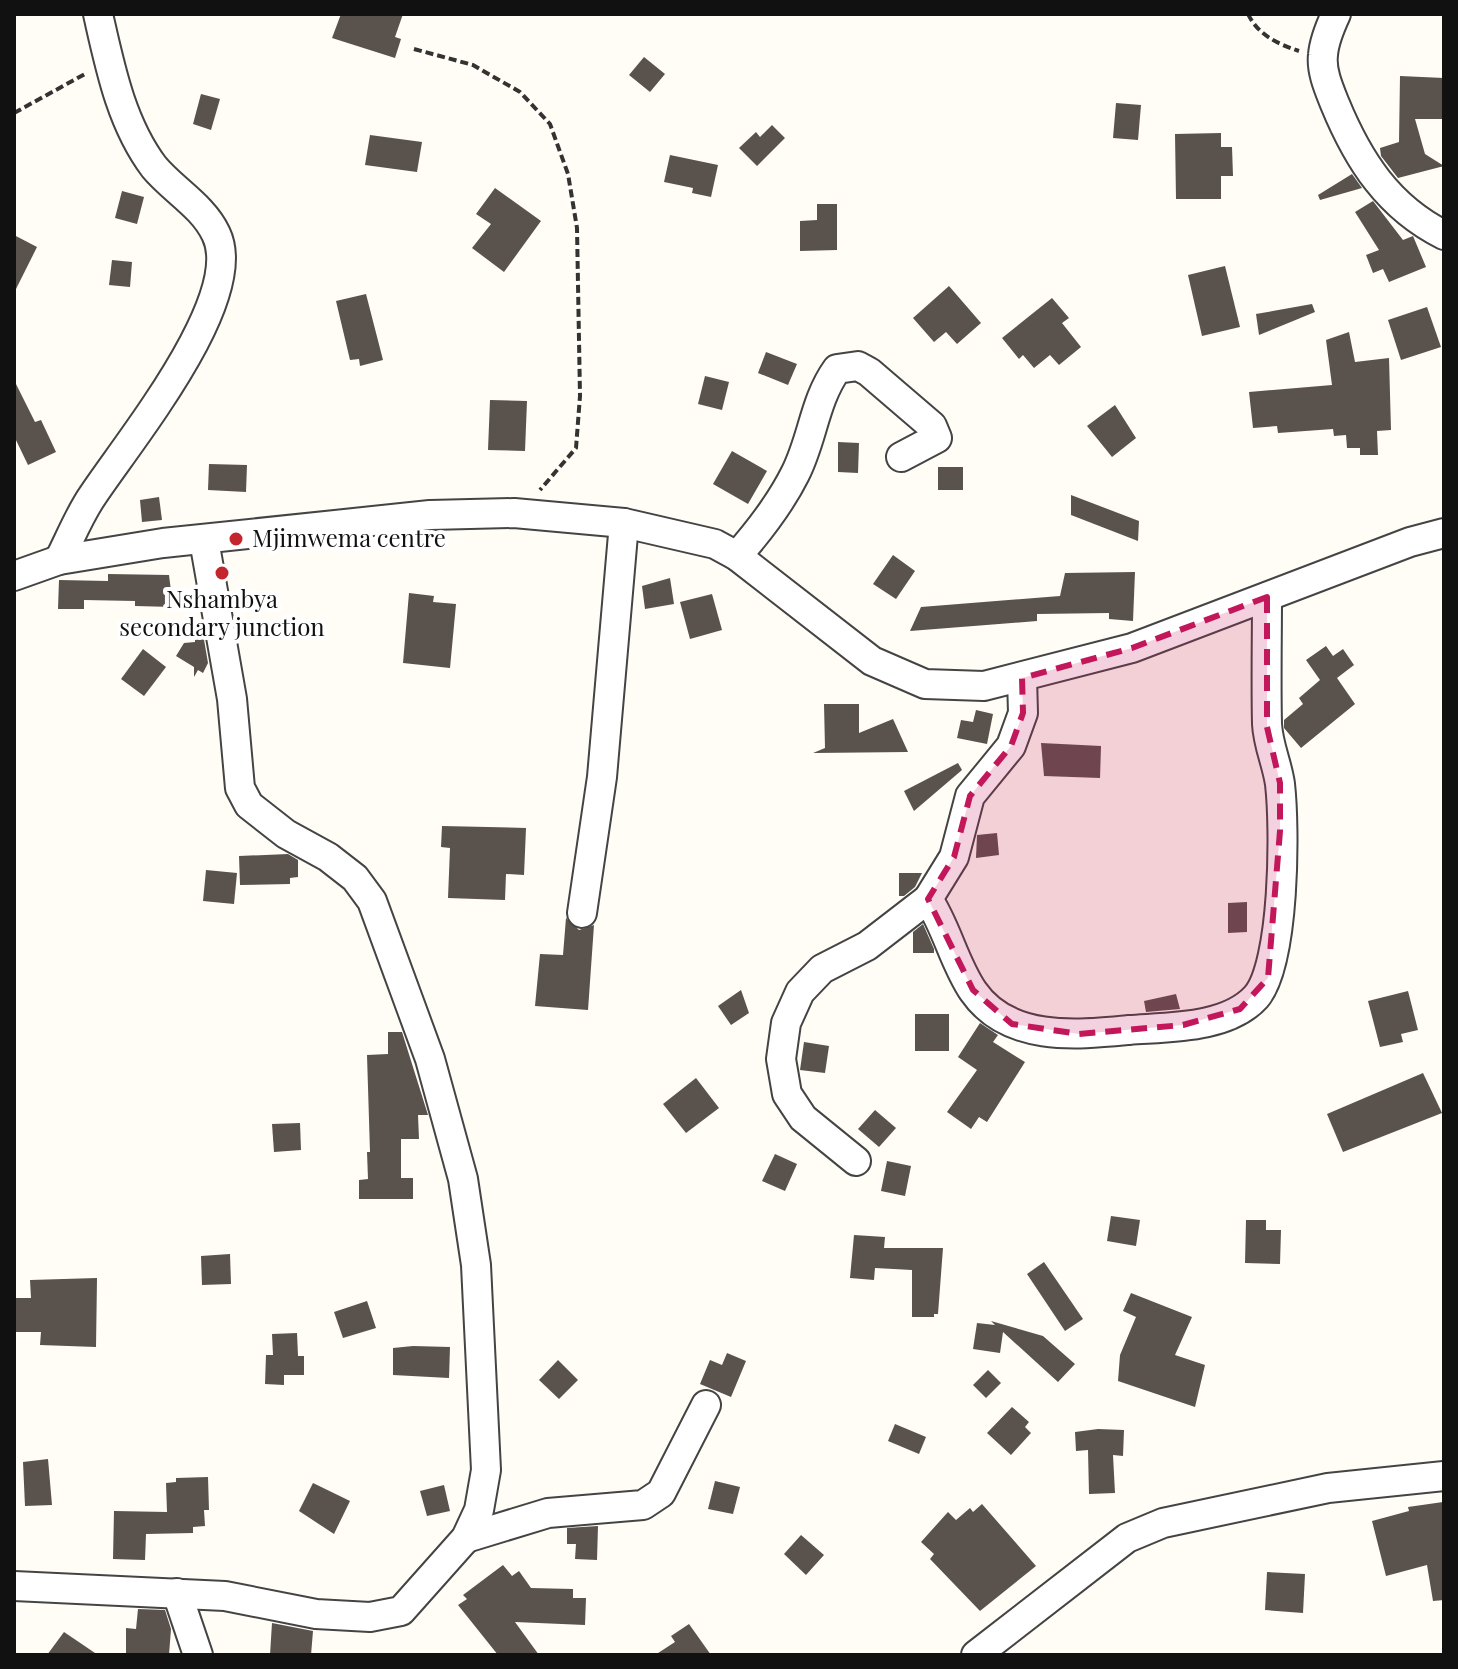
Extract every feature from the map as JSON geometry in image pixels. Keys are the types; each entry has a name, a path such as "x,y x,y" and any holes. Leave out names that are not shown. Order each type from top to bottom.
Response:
{"street":[{"path":"59,560 90,499 177,372 202,329 215,302 217,282 217,235 200,212 156,169 140,145 124,112 98,14"},
{"path":"1336,14 1322,57 1326,83 1366,169 1397,203 1444,235"},
{"path":"737,556 764,526 795,474 823,388 837,369 858,366 869,372 932,426 937,438 901,457"},
{"path":"14,576 59,560 430,515 514,513 624,523 715,544 737,556 872,661 925,684 984,686 1132,648 1410,542 1444,533"},
{"path":"582,913 602,777 624,523"},
{"path":"14,1586 225,1596 316,1614 370,1617 401,1611 466,1538 479,1510 486,1470 476,1265 463,1179 430,1059 372,901 355,878 328,857 286,834 249,805 240,788 232,699 204,540"},
{"path":"928,899 973,990 987,1008 1012,1024 1044,1032 1079,1034 1183,1025 1219,1018 1255,998 1268,978 1274,957 1280,890 1280,783 1267,727 1267,597"},
{"path":"856,1161 803,1118 787,1094 781,1059 786,1023 800,992 822,969 867,946 928,899 954,857 970,796 1011,746 1023,713 1022,678"},
{"path":"466,1538 538,1515 643,1505 661,1493 706,1405"},
{"path":"976,1655 1127,1538 1163,1523 1328,1488 1444,1476"},
{"path":"177,1593 198,1655"}],"path":[{"path":"1248,14 1255,27 1269,38 1322,57"},
{"path":"414,49 473,65 520,92 550,124 568,174 577,228 580,396 576,448 550,482 514,513"},
{"path":"14,113 109,62"}],"highlighted area":[{"path":"1267,597 1267,727 1280,783 1280,831 1268,978 1240,1009 1183,1025 1079,1034 1012,1024 973,990 928,899 954,857 970,796 1011,746 1023,713 1022,678 1132,648"}],"building":[{"path":"341,14 403,14 395,37 401,39 395,58 332,38"},
{"path":"644,57 665,74 650,92 629,75"},
{"path":"1400,76 1444,78 1444,119 1415,119 1425,154 1444,166 1398,178 1381,156 1380,148 1399,142"},
{"path":"201,94 220,99 211,130 193,124"},
{"path":"1116,103 1141,105 1138,140 1113,138"},
{"path":"772,125 785,138 757,166 739,148 756,132 760,137"},
{"path":"1221,133 1221,147 1232,147 1233,176 1221,176 1221,199 1176,199 1175,134"},
{"path":"370,135 422,142 417,172 365,165"},
{"path":"670,155 718,165 711,197 692,193 693,188 664,182"},
{"path":"1352,174 1362,188 1320,200 1318,195"},
{"path":"495,188 541,221 504,272 472,248 491,224 476,214"},
{"path":"122,191 144,197 137,224 115,218"},
{"path":"1373,201 1403,240 1413,236 1426,267 1389,282 1383,269 1373,273 1366,255 1379,250 1355,212"},
{"path":"817,204 837,204 837,250 800,251 800,221 817,220"},
{"path":"14,235 37,247 14,293"},
{"path":"112,260 132,262 130,287 109,285"},
{"path":"1225,266 1240,327 1202,336 1188,275"},
{"path":"949,286 981,323 957,344 946,332 934,342 913,318"},
{"path":"366,294 383,360 360,366 359,359 350,360 336,301"},
{"path":"1052,298 1069,318 1062,323 1081,347 1059,365 1050,355 1034,368 1023,355 1019,359 1002,338"},
{"path":"1312,304 1315,312 1259,335 1256,314"},
{"path":"1427,307 1441,347 1401,360 1388,320"},
{"path":"1349,332 1355,362 1389,358 1391,430 1377,431 1378,455 1360,455 1360,448 1347,448 1346,435 1334,436 1333,429 1278,433 1277,426 1253,428 1249,392 1332,385 1326,340"},
{"path":"766,352 797,364 788,385 758,373"},
{"path":"705,376 729,382 722,410 698,404"},
{"path":"14,380 35,422 41,420 56,452 28,465 14,436"},
{"path":"490,400 527,401 525,451 488,450"},
{"path":"1115,405 1136,438 1112,457 1087,426"},
{"path":"838,442 859,443 858,473 838,472"},
{"path":"732,451 767,471 748,504 713,484"},
{"path":"209,464 247,465 246,492 208,490"},
{"path":"938,467 963,467 963,490 938,490"},
{"path":"1071,495 1139,521 1138,541 1071,515"},
{"path":"159,497 162,520 142,522 140,500"},
{"path":"893,555 915,571 896,599 873,584"},
{"path":"1135,572 1133,621 1109,619 1109,613 1037,614 1037,621 910,631 921,607 1060,596 1065,573"},
{"path":"108,574 169,575 173,607 135,606 135,601 84,600 84,609 58,609 59,580 108,581"},
{"path":"670,578 674,604 645,609 642,586"},
{"path":"409,593 434,596 433,602 456,604 450,668 403,663"},
{"path":"712,594 722,630 690,639 680,602"},
{"path":"195,623 202,628 208,663 203,673 198,670 194,677 194,667 176,656 184,643 195,642"},
{"path":"1326,646 1333,656 1343,649 1354,665 1337,678 1355,704 1301,748 1284,728 1284,720 1303,704 1299,698 1320,680 1306,660"},
{"path":"143,649 166,667 144,696 121,679"},
{"path":"824,704 859,704 859,733 893,719 908,752 813,753 825,748"},
{"path":"976,710 993,714 987,744 957,738 961,720 973,722"},
{"path":"1041,743 1101,746 1100,778 1044,776"},
{"path":"958,763 962,770 914,811 904,791"},
{"path":"442,826 526,828 524,875 506,874 505,900 448,898 450,848 441,847"},
{"path":"997,833 999,855 976,858 977,835"},
{"path":"288,854 298,860 298,877 290,878 290,884 240,885 239,856"},
{"path":"206,870 237,873 234,904 203,901"},
{"path":"899,873 922,873 915,887 904,896 899,896"},
{"path":"1247,902 1247,932 1228,933 1228,903"},
{"path":"566,918 579,930 594,925 588,1010 535,1006 540,954 563,955"},
{"path":"923,924 934,953 913,953 913,932"},
{"path":"741,990 749,1013 731,1025 718,1006"},
{"path":"1408,991 1418,1030 1401,1034 1403,1042 1380,1047 1368,1001"},
{"path":"1176,994 1180,1009 1146,1012 1144,1001"},
{"path":"915,1014 949,1014 949,1051 915,1051"},
{"path":"980,1023 998,1035 993,1042 1025,1062 987,1122 979,1117 971,1129 947,1112 977,1070 958,1057"},
{"path":"388,1032 402,1032 428,1115 418,1115 419,1139 401,1139 401,1178 413,1178 413,1199 359,1199 359,1180 368,1179 367,1152 370,1152 367,1055 388,1054"},
{"path":"804,1042 829,1046 825,1073 800,1070"},
{"path":"1423,1073 1442,1113 1343,1152 1327,1114"},
{"path":"696,1078 719,1108 686,1133 663,1104"},
{"path":"875,1110 896,1128 879,1147 858,1129"},
{"path":"300,1123 301,1150 274,1152 272,1124"},
{"path":"775,1154 797,1164 785,1191 762,1181"},
{"path":"887,1161 911,1166 905,1196 881,1191"},
{"path":"1111,1216 1140,1220 1136,1246 1107,1241"},
{"path":"1246,1220 1266,1220 1266,1230 1281,1230 1280,1264 1245,1263"},
{"path":"854,1235 885,1237 884,1248 943,1248 938,1314 934,1317 912,1317 912,1270 875,1268 874,1280 850,1278"},
{"path":"230,1254 231,1284 202,1285 201,1256"},
{"path":"1044,1262 1083,1319 1065,1331 1027,1274"},
{"path":"97,1278 96,1347 40,1345 41,1332 14,1332 14,1298 31,1298 30,1280"},
{"path":"1131,1293 1192,1317 1175,1355 1205,1365 1195,1407 1118,1381 1120,1355 1136,1317 1123,1311"},
{"path":"367,1301 376,1328 343,1338 334,1312"},
{"path":"991,1321 1043,1336 1075,1364 1058,1382 1003,1332 1000,1353 973,1349 977,1323 995,1325"},
{"path":"297,1333 298,1356 304,1356 304,1375 284,1375 284,1385 265,1384 266,1355 273,1355 272,1334"},
{"path":"450,1347 449,1378 393,1375 393,1348"},
{"path":"727,1353 746,1361 731,1397 700,1384 710,1360 722,1365"},
{"path":"558,1360 578,1380 559,1399 539,1380"},
{"path":"988,1370 1001,1383 986,1398 973,1385"},
{"path":"1012,1407 1029,1422 1025,1427 1031,1433 1011,1455 987,1433"},
{"path":"895,1424 926,1437 919,1454 888,1441"},
{"path":"1124,1430 1123,1456 1113,1455 1115,1493 1089,1494 1088,1450 1076,1451 1075,1432"},
{"path":"48,1459 52,1505 25,1506 23,1462"},
{"path":"208,1477 209,1510 204,1510 205,1526 193,1527 193,1533 146,1534 145,1560 113,1559 114,1511 167,1512 166,1483 176,1482 176,1478"},
{"path":"715,1481 740,1487 733,1514 708,1509"},
{"path":"313,1483 350,1501 334,1534 299,1511"},
{"path":"444,1485 450,1511 427,1516 420,1491"},
{"path":"1443,1502 1444,1600 1433,1601 1427,1565 1386,1576 1372,1521 1409,1511 1408,1507"},
{"path":"982,1504 1036,1566 980,1611 930,1559 934,1554 921,1542 948,1512 956,1520 970,1508 973,1512"},
{"path":"598,1526 597,1560 575,1559 576,1544 567,1544 567,1528"},
{"path":"801,1535 824,1555 806,1575 784,1554"},
{"path":"503,1565 512,1576 519,1571 531,1588 573,1589 573,1598 586,1598 585,1625 515,1622 539,1655 498,1655 458,1605 467,1599 463,1595"},
{"path":"1267,1572 1305,1574 1303,1613 1265,1610"},
{"path":"138,1609 165,1610 171,1629 169,1655 126,1655 126,1628 136,1629"},
{"path":"272,1623 313,1631 311,1655 270,1655"},
{"path":"689,1624 711,1655 655,1655 675,1642 671,1636"},
{"path":"64,1632 98,1655 47,1655"}],"place":[{"name":"Mjimwema centre","path":"236,539"},
{"name":"Nshambya secondary junction","path":"222,573"}]}
